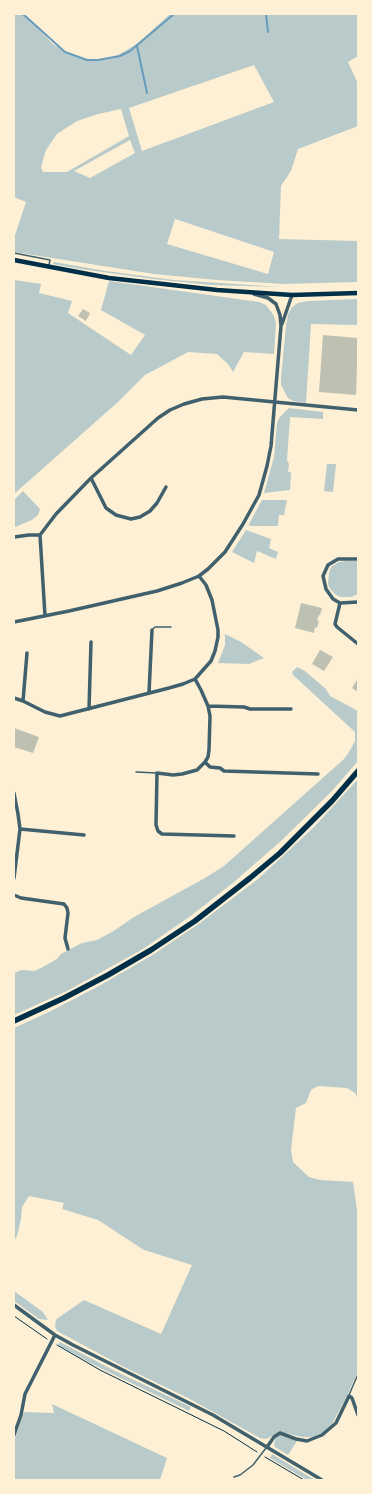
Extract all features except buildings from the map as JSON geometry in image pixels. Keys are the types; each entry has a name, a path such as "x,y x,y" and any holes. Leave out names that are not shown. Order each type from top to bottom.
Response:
{"main road":[{"path":"14,260 48,267 144,282 252,293 292,295 358,293"},
{"path":"14,1021 108,976 195,921 250,878 280,852 332,801 358,771"}],"street":[{"path":"14,622 157,591 182,583 199,576 225,552 259,495 270,452 281,326 280,314 276,304 268,298 252,293"},
{"path":"281,326 292,295"},
{"path":"44,616 40,535 56,514 91,478 158,418 177,407 202,399 223,397 358,410"},
{"path":"91,478 106,508 116,515 131,519 140,517 150,511 157,503 166,487"},
{"path":"14,537 40,535"},
{"path":"358,559 338,559 332,562 325,570 323,582 333,599 340,603 358,602"},
{"path":"14,698 55,715 68,715 183,684 195,679 211,660 215,651 218,637 212,600 206,585 199,576"},
{"path":"340,603 335,624 358,644"},
{"path":"149,693 152,630"},
{"path":"89,709 91,642"},
{"path":"23,701 27,653"},
{"path":"195,679 208,706 210,727 209,750 205,762 197,770 172,775 157,773 156,825 158,831 162,834 234,836"},
{"path":"208,706 244,707 250,709 291,709"},
{"path":"205,762 210,767 220,768 224,771 318,774"},
{"path":"14,793 20,829 14,878"},
{"path":"20,829 84,835"},
{"path":"14,895 21,898 64,904 67,908 68,914 65,938 68,949"},
{"path":"14,1305 55,1335 123,1371 206,1411 322,1480"},
{"path":"14,1435 21,1415 25,1394 55,1335"},
{"path":"267,1447 274,1437 280,1433 296,1439 307,1441 322,1435 336,1423 349,1396 352,1398 358,1415"}],"lane":[{"path":"14,253 50,260 48,267"},
{"path":"152,630 155,627 171,627"},
{"path":"136,772 157,773"},
{"path":"349,1396 358,1374"},
{"path":"234,1477 245,1472 253,1465 267,1447"}],"path":[{"path":"14,1316 52,1342 100,1370 224,1431 304,1480"}],"shaded area":[{"path":"14,14 23,14 53,44 68,54 87,59 106,59 118,55 137,44 170,14 358,14 358,56 348,62 358,84 358,126 298,149 291,171 281,186 279,239 358,241 358,282 284,284 217,280 154,274 14,252 14,238 26,202 14,197","holes":["254,65 274,102 142,151 129,108","121,109 129,136 67,172 43,172 41,167 46,150 57,134 77,121 98,114","130,140 135,153 90,178 74,171","175,219 274,252 268,274 167,244"]},
{"path":"54,262 174,280 282,287 211,285 153,279 80,269 53,264"},
{"path":"14,280 41,284 39,293 72,301 68,313 131,355 145,335 101,310 109,281 259,302 266,305 274,316 276,323 274,354 244,352 233,372 228,364 217,354 188,352 145,375 118,402 14,494"},
{"path":"358,299 358,325 311,324 306,403 293,401 288,398 281,385 281,378 286,326 288,314 292,307 298,303 307,301"},
{"path":"289,408 323,412 323,419 290,417 287,460 289,464 288,472 291,472 290,490 264,493 274,457 277,423 279,418"},
{"path":"327,464 336,464 333,492 324,491"},
{"path":"23,491 40,509 38,515 32,520 15,527 14,500"},
{"path":"262,500 287,500 284,515 279,515 278,526 250,526 249,524"},
{"path":"246,530 271,539 269,548 278,552 276,559 257,551 254,563 232,552"},
{"path":"358,561 358,594 351,597 341,597 336,595 330,589 328,584 329,573 331,567 339,562"},
{"path":"225,634 241,642 264,658 249,664 218,663 225,645"},
{"path":"297,667 305,671 326,689 330,696 358,711 358,761 332,791 281,841 234,882 192,915 143,949 69,990 14,1015 14,973 22,970 34,971 57,959 61,954 82,943 97,940 134,917 224,866 344,759 355,741 355,732 293,675 292,672"},
{"path":"358,779 358,1099 355,1093 347,1088 318,1086 311,1090 306,1103 296,1108 291,1150 293,1162 309,1177 320,1180 353,1182 358,1217 358,1371 332,1424 322,1433 312,1437 302,1437 280,1432 266,1439 260,1438 188,1398 124,1367 57,1331 55,1326 56,1320 84,1300 161,1334 192,1265 144,1250 98,1220 62,1209 64,1203 29,1196 22,1207 17,1236 14,1241 14,1028 97,987 151,956 200,923 258,879 314,827"},
{"path":"14,1291 43,1312 48,1320 39,1319 14,1301"},
{"path":"60,1342 115,1371 191,1407 189,1411 92,1364 58,1345"},
{"path":"52,1404 167,1458 160,1480 14,1480 14,1441 24,1412 54,1413"},
{"path":"280,1435 297,1441 288,1455 275,1447 274,1444 276,1438"},
{"path":"272,1454 315,1480 307,1480 270,1458"}],"waterway":[{"path":"23,14 65,52 87,60 98,60 120,56 130,51 174,14"},
{"path":"266,14 268,32"},
{"path":"137,46 147,93"}]}
